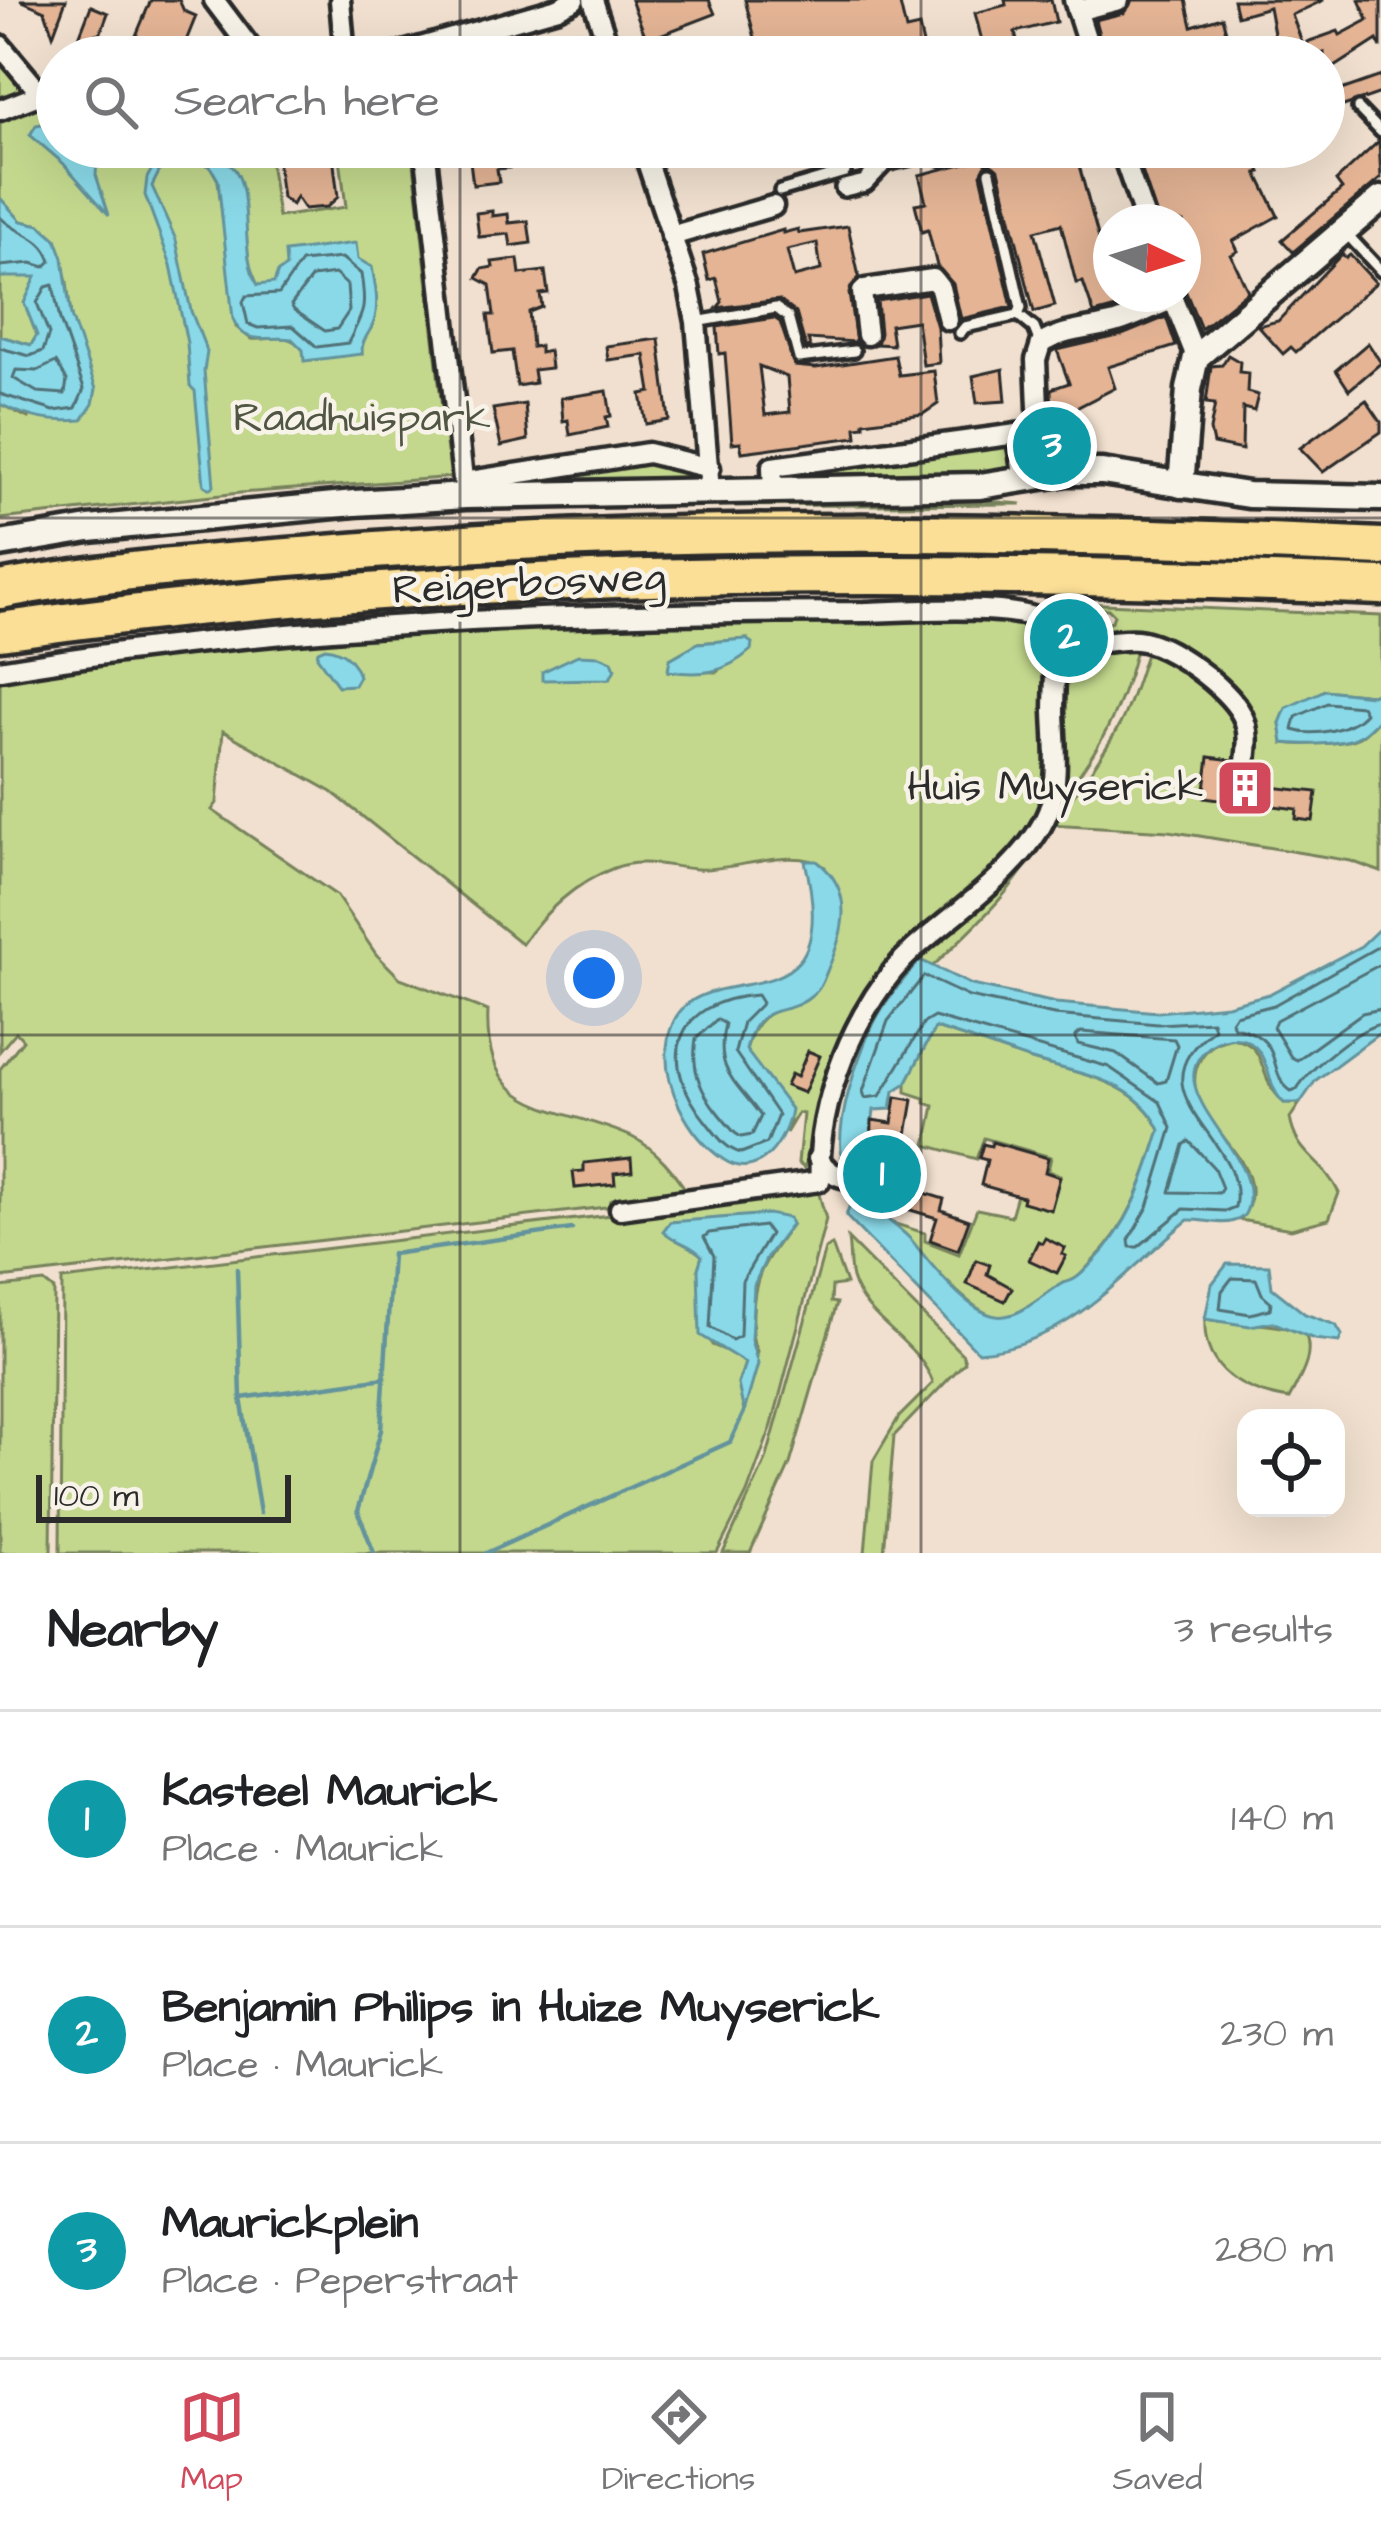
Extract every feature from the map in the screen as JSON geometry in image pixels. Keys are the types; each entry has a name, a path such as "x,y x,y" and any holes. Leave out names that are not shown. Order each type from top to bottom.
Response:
{"highway":[{"path":"0,590 153,568 607,535 742,533 1381,547"},
{"path":"1252,541 1381,537"},
{"path":"0,631 317,595 606,578 941,574 1381,586"}],"street":[{"path":"214,0 241,36"},
{"path":"340,0 343,36"},
{"path":"468,36 574,0"},
{"path":"593,0 605,36"},
{"path":"1085,36 1076,6 1119,0"},
{"path":"0,45 36,80"},
{"path":"0,110 36,98"},
{"path":"427,168 465,489"},
{"path":"649,168 696,322 710,480"},
{"path":"844,180 865,183 879,168"},
{"path":"1127,168 1140,204"},
{"path":"671,236 777,198"},
{"path":"1196,357 1381,199"},
{"path":"860,343 865,289 933,279 954,327"},
{"path":"772,479 1039,431 1036,360 1041,344 1055,336 1123,321 1136,312"},
{"path":"1178,312 1196,357 1181,485"},
{"path":"1016,434 1024,479"},
{"path":"465,489 647,453 710,480"},
{"path":"0,544 89,529 465,489 710,480 980,486 1102,472 1248,495 1381,497"},
{"name":"Reigerbosweg","path":"0,670 265,636 640,614 1021,613 1045,622 1053,642"},
{"path":"620,1209 820,1181 818,1159 826,1108 841,1066 886,979 1020,853 1050,809 1055,748 1053,642 1137,640 1174,652 1220,689 1243,716 1245,770"},
{"path":"818,1159 832,1174 864,1179"}],"lane":[{"path":"1358,108 1381,131"},
{"path":"990,172 1021,308 1018,316"},
{"path":"777,198 844,180"},
{"path":"1344,231 1381,271"},
{"path":"696,322 776,308 788,317 799,358 860,343"},
{"path":"954,327 1018,316 1034,328 1041,344"}],"green space":[{"name":"Raadhuispark","path":"0,56 16,74 28,111 36,109 36,168 211,168 218,180 236,327 251,339 286,338 303,350 362,354 361,343 373,325 286,268 274,284 258,286 249,264 245,223 226,168 271,168 278,217 346,207 341,168 414,168 447,452 452,452 454,477 240,493 0,519 0,404 28,418 71,316 56,239 40,225 21,221 0,198"},
{"path":"33,274 37,278 28,306 37,335 31,345 0,336 0,277"},
{"path":"994,443 1009,443 1013,462 1002,474 784,481 783,477 795,470 797,475 864,466 865,460 993,447"},
{"path":"647,459 698,472 697,477 485,488"},
{"path":"974,500 1022,504 523,507 336,517 518,501"},
{"path":"1081,603 1381,616 1381,691 1371,695 1324,690 1280,723 1283,743 1320,744 1357,738 1381,717 1381,872 1351,861 1169,831 1050,824 1100,758 1124,716 1146,654 1154,651 1076,643 1074,635 1112,621 1114,615 1108,609 1082,608"},
{"path":"985,617 1026,625 1046,644 1049,764 1046,795 1035,823 1004,863 879,981 804,1168 798,1163 803,1114 798,1113 786,1133 790,1120 746,1050 762,1019 808,998 827,971 825,867 798,858 711,869 624,865 574,890 522,944 332,792 223,731 217,803 212,810 336,895 376,954 400,978 488,1011 490,1045 498,1071 512,1088 530,1101 642,1142 666,1163 691,1197 0,1278 0,1069 23,1040 16,1032 0,1051 0,676 267,642 579,623","holes":["746,639 717,672 668,671 670,659 698,643"]},
{"path":"1116,645 1135,654 1123,693 1097,747 1062,797 1063,655"},
{"path":"1050,824 1027,865 983,917 933,966 920,960 1002,878"},
{"path":"935,1028 1102,1080 1135,1099 1160,1130 1135,1200 1105,1247 1076,1278 1004,1317 991,1315 961,1295 889,1222 925,1233 925,1241 959,1254 977,1209 1011,1216 1017,1195 1051,1209 1060,1175 1048,1171 1051,1157 984,1138 976,1159 926,1145 934,1106 906,1092 906,1083"},
{"path":"1232,1038 1258,1055 1271,1088 1284,1103 1300,1103 1290,1118 1293,1131 1339,1193 1329,1219 1291,1229 1240,1220 1251,1199 1249,1179 1199,1100 1195,1079 1207,1050"},
{"path":"812,1191 819,1194 826,1219 772,1425 747,1493 717,1553 60,1553 62,1280","holes":["670,1222 791,1225 756,1286 752,1333 757,1351 744,1409 738,1384 745,1363 712,1345 698,1269 702,1256 664,1231"]},
{"path":"848,1239 965,1362 894,1436 884,1553 865,1553 873,1461 899,1417 933,1383 916,1355 858,1293"},
{"path":"832,1245 846,1284 832,1286 831,1302 837,1303 790,1464 750,1553 723,1553 766,1460 825,1249"},
{"path":"44,1282 54,1290 51,1553 0,1553 0,1287"},
{"path":"1205,1319 1305,1333 1307,1358 1289,1399 1256,1391 1229,1376 1211,1352"}],"water":[{"path":"67,168 96,168 109,215"},
{"path":"152,168 161,168 152,186 176,240 191,311 207,352 204,371 214,486 210,489 204,485 187,343 171,265 145,195"},
{"path":"211,168 233,168 238,175 249,257 258,285 274,283 286,267 285,252 356,243 358,259 372,267 377,299 362,354 304,361 303,350 292,339 250,337 238,328 233,319 218,180"},
{"path":"0,198 21,221 40,225 56,239 71,316 96,389 82,420 40,418 0,404 0,336 31,345 37,335 24,303 36,277 0,277"},
{"path":"746,639 752,643 751,650 723,668 703,673 668,671 670,659 698,643"},
{"path":"325,648 350,660 359,676 354,685 338,686 317,657"},
{"path":"578,655 612,661 615,669 610,679 542,680 542,672"},
{"path":"1325,690 1371,695 1381,691 1381,717 1352,739 1283,743 1280,723 1286,708"},
{"path":"805,861 817,861 837,886 842,927 816,992 765,1016 751,1033 746,1050 791,1109 784,1133 769,1154 760,1162 737,1166 711,1149 688,1122 673,1090 668,1040 681,1011 703,995 785,972 805,953 812,918"},
{"path":"1381,927 1381,1032 1316,1080 1300,1103 1284,1103 1278,1096 1260,1053 1247,1041 1220,1041 1197,1062 1194,1080 1200,1099 1247,1181 1249,1201 1243,1216 1223,1223 1188,1220 1092,1303 1040,1336 978,1352 846,1216 856,1187 873,1182 878,1211 909,1238 954,1290 980,1310 1013,1314 1076,1278 1106,1248 1135,1201 1160,1130 1149,1112 1120,1088 935,1028 906,1083 894,1091 891,1109 874,1110 869,1150 872,1172 846,1170 841,1136 855,1068 883,1007 920,960 972,985 1056,1003 1158,1012 1227,1005 1269,994 1361,946"},
{"path":"768,1214 789,1218 791,1225 767,1257 754,1285 751,1340 758,1364 744,1412 738,1384 745,1363 700,1335 698,1269 702,1256 663,1231 670,1222"},
{"path":"1227,1264 1269,1265 1272,1288 1305,1314 1336,1325 1342,1335 1339,1342 1314,1339 1272,1322 1250,1326 1205,1319 1212,1284"}],"building":[{"path":"20,0 66,0 53,35 45,11"},
{"path":"151,0 179,0 184,11 196,16 188,36 136,36"},
{"path":"631,0 709,0 715,14 657,36 645,36"},
{"path":"745,0 899,0 906,30 919,27 921,36 754,36"},
{"path":"1005,0 1051,0 1056,22 1015,32 1016,36 981,36 975,13 1006,5"},
{"path":"1132,0 1186,0 1192,26 1222,17 1227,36 1099,36 1095,20 1124,13"},
{"path":"1233,0 1324,0 1292,15 1300,36 1275,36 1269,7 1237,16"},
{"path":"1359,0 1381,0 1381,48 1377,40 1345,61 1345,36 1324,36 1338,31 1340,35 1368,20"},
{"path":"91,6 108,13 101,32 79,36"},
{"path":"1381,76 1381,93 1345,105 1345,89"},
{"path":"1379,141 1381,178 1293,252 1282,240 1342,189 1336,181"},
{"path":"278,168 334,168 338,197 327,207 304,209 296,197 292,205 282,198"},
{"path":"471,168 509,168 497,169 499,182 473,185"},
{"path":"946,168 985,168 981,174 1012,307 961,319 953,284 937,266 928,230 922,232 915,204 926,202 919,175"},
{"path":"996,168 1080,168 1093,217 1093,311 1083,282 1076,283 1061,224 1035,231 1055,306 1034,312"},
{"path":"1141,168 1259,168 1257,173 1278,216 1233,241 1238,251 1231,255 1248,291 1201,329 1194,312 1201,312 1201,204 1153,204"},
{"path":"492,211 492,216 508,214 509,223 528,221 531,243 511,246 509,234 479,237 476,213"},
{"path":"848,226 859,277 849,293 856,342 808,339 810,347 806,348 796,313 779,300 717,308 722,302 716,278 709,280 703,254 783,230 798,229 799,233","holes":["817,243 821,270 794,277 787,250"]},
{"path":"1342,254 1350,255 1376,283 1296,352 1291,347 1283,354 1258,326 1278,321"},
{"path":"518,259 520,274 545,271 548,293 540,294 542,307 529,312 532,347 540,346 540,353 549,351 551,368 533,370 535,383 517,386 512,351 493,353 490,285 477,278 482,269 493,267 492,262"},
{"path":"927,293 937,327 939,363 923,365 917,321 890,325 893,345 877,344 877,301"},
{"path":"1166,317 1176,346 1108,367 1115,388 1076,408 1052,414 1051,389 1069,383 1057,350 1122,335"},
{"path":"774,318 780,322 795,366 816,368 895,356 899,375 934,371 938,404 923,414 864,422 856,427 857,437 742,452 740,442 732,443 725,353 719,354 717,327","holes":["759,366 787,377 790,412 765,415"]},
{"path":"659,339 669,420 646,424 641,394 651,392 645,355 608,360 606,346"},
{"path":"1368,343 1381,363 1349,390 1336,370"},
{"path":"1228,355 1240,362 1239,372 1248,373 1247,392 1258,395 1254,411 1243,408 1242,450 1213,444 1210,430 1215,404 1206,403 1211,366 1222,365"},
{"path":"1003,369 1006,401 977,403 973,376"},
{"path":"607,391 608,427 570,435 561,398"},
{"path":"1366,400 1381,422 1381,432 1323,472 1300,448"},
{"path":"525,404 528,440 501,446 493,409"},
{"name":"Huis Muyserick","path":"1209,757 1233,760 1233,776 1242,783 1254,780 1253,785 1317,792 1313,821 1296,819 1297,809 1204,797"},
{"path":"808,1051 820,1056 804,1093 786,1086 791,1074 797,1077"},
{"path":"896,1097 913,1100 905,1146 911,1151 905,1187 944,1199 941,1210 969,1220 958,1250 930,1240 937,1218 894,1205 892,1214 879,1211 880,1189 887,1176 880,1165 871,1164 872,1120 892,1123"},
{"path":"992,1142 1048,1158 1045,1172 1060,1177 1051,1210 981,1185 987,1160 979,1158 983,1144 991,1146"},
{"path":"631,1158 632,1171 614,1173 615,1184 575,1188 573,1172 584,1171 584,1163"},
{"path":"1045,1238 1065,1248 1057,1273 1029,1260 1038,1241"},
{"path":"976,1260 990,1265 987,1274 1012,1288 1005,1301 967,1284"}],"waterway":[{"path":"374,1553 358,1511 381,1430 392,1254 572,1229"},
{"path":"237,1269 241,1398 385,1378"},
{"path":"241,1398 260,1513"},
{"path":"486,1553 730,1442 744,1412"}],"place":[{"name":"Maurickplein","path":"1052,446"},
{"name":"Benjamin Philips in Huize Muyserick","path":"1069,638"},
{"name":"Huis Muyserick","path":"1245,788"},
{"name":"Kasteel Maurick","path":"882,1174"}]}
